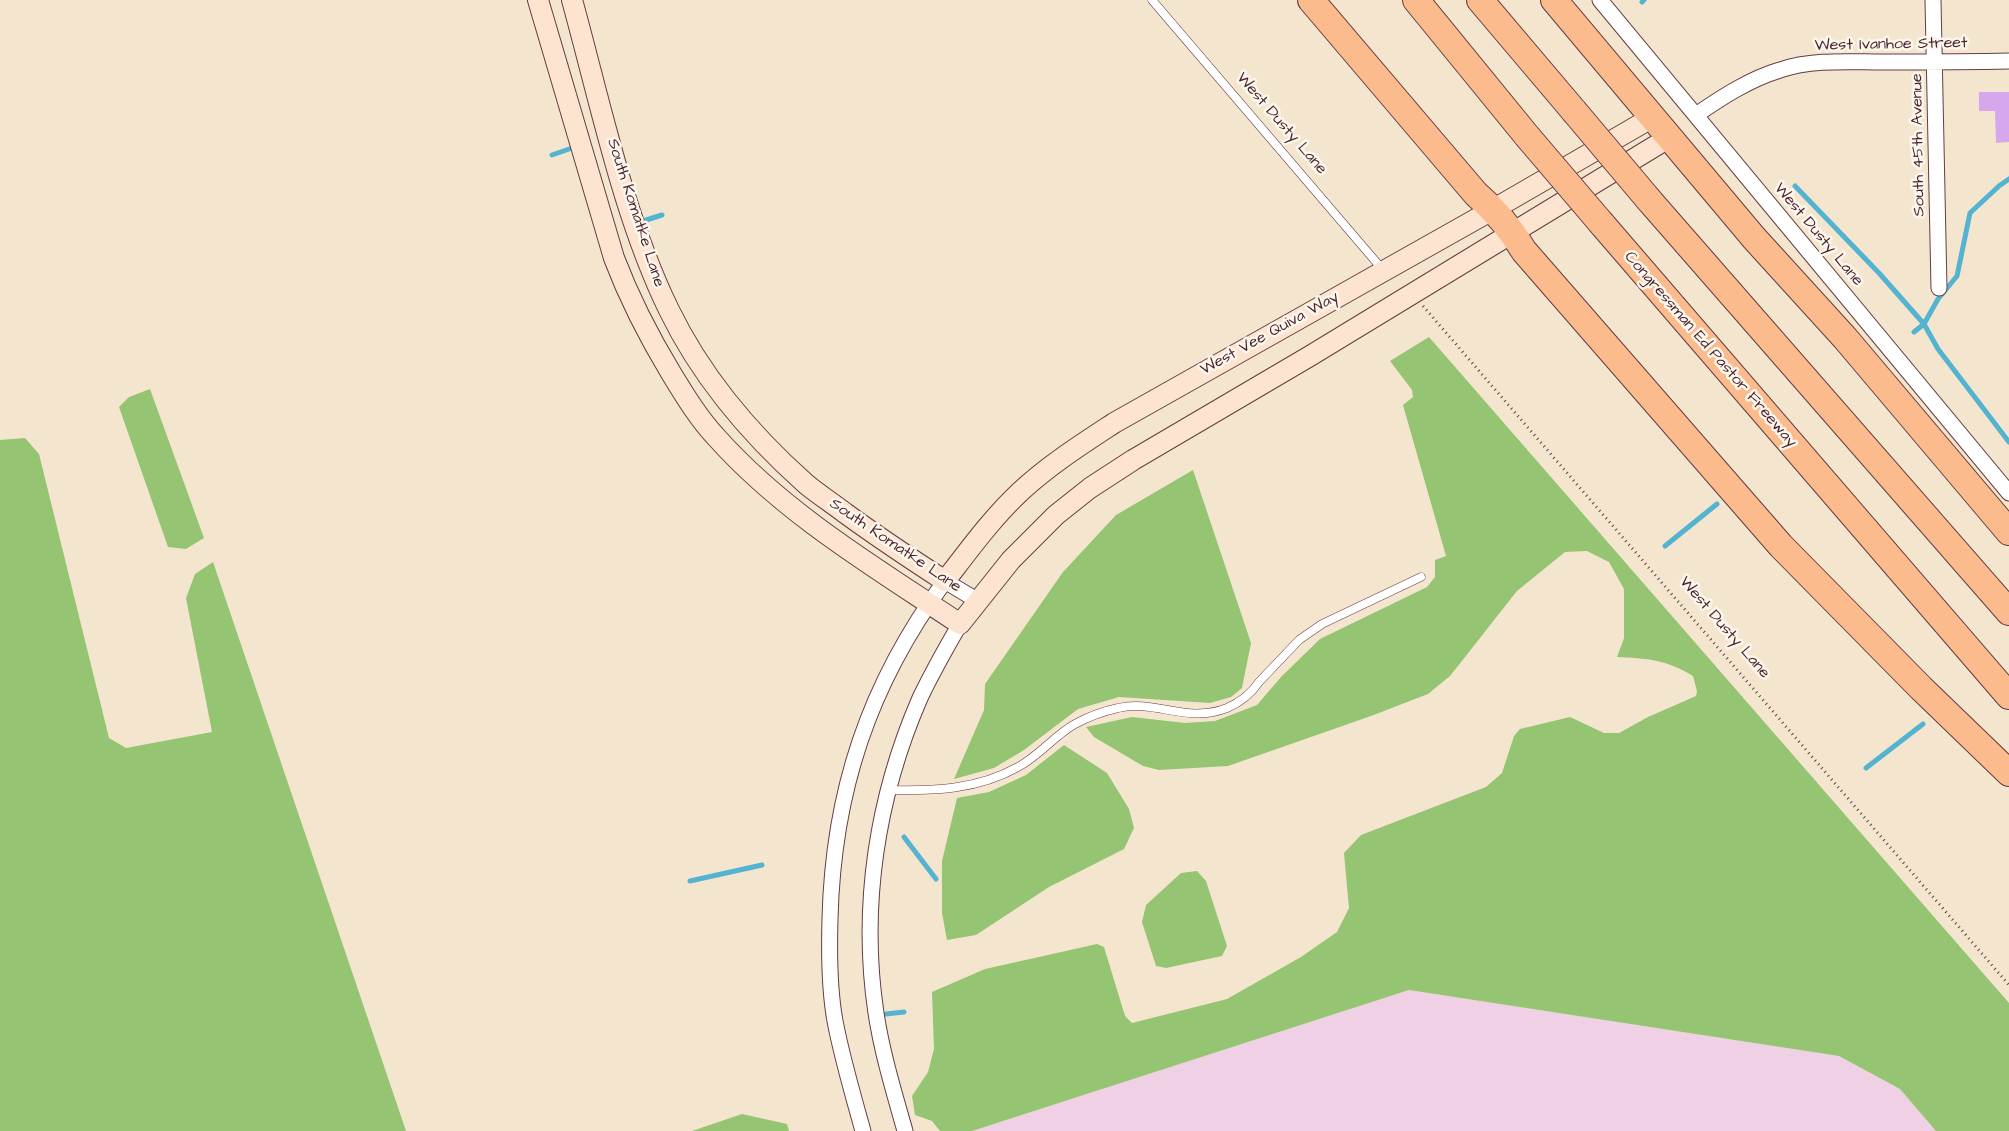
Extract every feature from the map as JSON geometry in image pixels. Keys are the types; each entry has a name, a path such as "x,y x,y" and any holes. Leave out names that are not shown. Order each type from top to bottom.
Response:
{"highway":[{"path":"1311,0 1476,194 1494,209 1513,233 1524,251 1781,546 1922,688 2009,772"},
{"name":"Congressman Ed Pastor Freeway","path":"1416,0 1527,136 2009,696"},
{"path":"1480,0 1649,200 2009,612"},
{"path":"1554,0 1754,238 1845,338 2009,532"}],"street":[{"name":"South Komatke Lane","path":"538,0 614,258 630,300 649,336 690,403 716,437 762,484 864,561 928,604 905,640 884,682 855,753 838,825 833,863 829,941 830,979 834,1012 845,1064 863,1131"},
{"name":"South Komatke Lane","path":"572,0 619,172 639,235 669,311 690,348 736,411 769,449 808,486 886,542 945,581 978,600 960,624 920,698 896,761 873,864 870,901 872,976 883,1050 905,1131"},
{"name":"West Dusty Lane","path":"1600,0 2009,493"},
{"name":"South 45th Avenue","path":"1933,0 1939,288"},
{"name":"West Ivanhoe Street","path":"1696,115 1722,97 1772,72 1790,67 1835,62 2009,61"},
{"name":"West Vee Quiva Way","path":"928,604 1001,512 1022,490 1067,454 1114,423 1494,209 1653,117"},
{"path":"978,600 1011,560 1056,515 1090,488 1133,460 1412,294 1670,137"},
{"path":"928,604 960,624"}],"lane":[{"name":"West Dusty Lane","path":"1152,0 1383,270"},
{"path":"888,790 955,788 994,778 1018,767 1074,724 1120,708 1147,708 1180,713 1206,714 1220,711 1239,702 1254,690 1259,682 1299,640 1322,624 1421,577"}],"path":[{"name":"West Dusty Lane","path":"1412,294 2009,986"}],"shaded area":[{"path":"1409,990 1839,1056 1900,1089 1936,1131 972,1131"}],"green space":[{"path":"1429,337 2009,1003 2009,1131 1936,1131 1900,1089 1839,1056 1409,990 972,1131 940,1131 932,1121 915,1115 912,1096 928,1072 934,1049 932,992 985,969 1097,944 1104,947 1125,1016 1132,1023 1227,999 1301,957 1337,932 1349,908 1344,853 1361,835 1486,787 1502,773 1514,736 1520,729 1570,717 1604,733 1619,733 1648,717 1696,696 1697,691 1693,676 1675,666 1638,658 1617,657 1624,638 1624,589 1609,562 1587,551 1565,552 1517,591 1450,676 1428,694 1371,716 1228,766 1159,770 1143,766 1094,737 1086,727 1132,717 1185,723 1215,721 1257,705 1281,677 1320,639 1427,587 1435,577 1435,560 1446,556 1403,405 1413,397 1412,390 1390,361"},
{"path":"150,389 204,538 186,549 168,547 119,407 129,397"},
{"path":"25,438 39,454 109,738 126,748 212,732 186,598 195,574 213,562 406,1131 0,1131 0,440"},
{"path":"1193,470 1251,643 1242,688 1231,697 1210,703 1119,697 1078,709 1024,750 994,768 954,779 984,710 985,684 1063,572 1116,515"},
{"path":"1064,745 1107,773 1129,809 1134,828 1124,849 1049,887 976,935 947,940 942,913 942,861 957,798 989,792 1026,775"},
{"path":"1197,871 1206,881 1227,946 1222,956 1166,968 1156,966 1142,922 1146,905 1181,873"},
{"path":"742,1114 787,1124 789,1131 692,1131"}],"building":[{"path":"1979,92 2009,92 2009,142 1996,143 1995,111 1979,111"}],"waterway":[{"path":"552,155 572,148"},
{"path":"1914,332 1924,324 1938,299 1957,276 1970,213 2009,179"},
{"path":"1795,186 1879,273 1924,324 1938,349 2009,442"},
{"path":"643,221 662,215"},
{"path":"1665,546 1717,504"},
{"path":"1866,768 1923,724"},
{"path":"904,837 936,879"},
{"path":"690,881 762,865"},
{"path":"886,1014 904,1012"}]}
